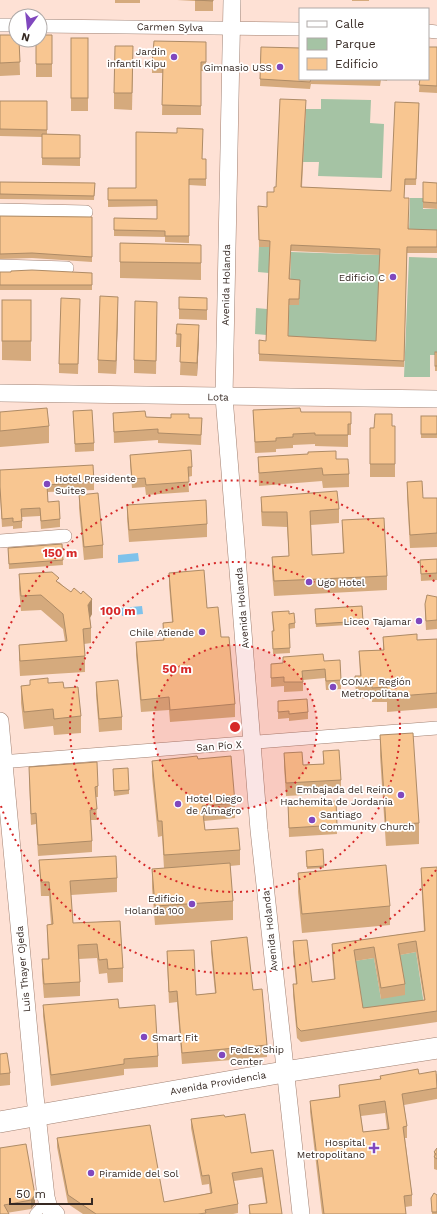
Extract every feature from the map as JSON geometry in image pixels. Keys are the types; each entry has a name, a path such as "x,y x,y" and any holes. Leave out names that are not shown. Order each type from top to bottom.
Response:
{"main road":[{"name":"Avenida Providencia","path":"0,1122 284,1072 437,1048"}],"street":[{"name":"Avenida Holanda","path":"232,0 224,397 259,830 284,1072 301,1214"},
{"name":"Carmen Sylva","path":"48,26 299,29"},
{"path":"0,210 86,212"},
{"path":"0,266 67,268"},
{"name":"Lota","path":"0,394 437,399"},
{"path":"0,541 65,536"},
{"name":"Luis Thayer Ojeda","path":"0,721 2,761 46,1210"},
{"name":"San Pío X","path":"2,761 252,744 437,728"}],"green space":[{"path":"321,99 371,100 370,123 384,124 382,178 318,176 319,162 303,162 306,109 321,109"},
{"path":"410,198 423,198 423,209 437,209 437,235 409,234"},
{"path":"259,247 270,247 269,273 258,272"},
{"path":"291,252 380,255 376,347 288,342"},
{"path":"409,257 437,258 437,355 430,355 430,377 404,377"},
{"path":"256,308 267,309 267,335 255,334"},
{"path":"416,952 425,1011 363,1019 354,961 374,958 381,999 399,955"}],"water":[{"path":"138,553 139,561 118,563 118,555"},
{"path":"142,606 143,614 122,616 121,608"}],"building":[{"path":"0,35 8,35 8,48 19,48 20,62 0,63"},
{"path":"48,35 52,35 52,64 36,64 36,48 48,48"},
{"path":"71,38 88,38 88,98 71,98"},
{"path":"154,41 206,42 206,62 201,62 201,106 162,105 163,64 152,64"},
{"path":"115,46 133,46 132,93 114,93"},
{"name":"Gimnasio USS","path":"261,47 299,48 299,80 311,80 310,82 260,79"},
{"path":"429,47 437,47 437,86 419,85 420,80 429,80"},
{"path":"280,99 306,100 301,187 391,191 395,102 419,103 416,179 405,179 404,198 409,198 408,229 437,230 437,247 407,247 404,361 259,354 259,340 266,341 270,241 259,240 258,206 267,207 267,192 274,192 274,187 276,187","holes":["291,245 380,249 376,341 288,336 289,299 299,299 300,280 289,279"]},
{"path":"0,101 47,101 47,130 0,129"},
{"path":"177,128 203,129 202,159 206,159 206,179 189,179 189,236 165,236 165,231 114,230 114,218 157,219 157,200 108,200 108,188 136,188 136,132 177,133"},
{"path":"42,134 80,135 80,158 42,158"},
{"path":"0,182 95,183 94,196 0,194"},
{"path":"423,182 437,183 437,203 423,202"},
{"path":"0,216 92,217 92,257 32,253 0,254"},
{"path":"120,243 201,245 201,263 120,262"},
{"path":"32,270 92,273 92,285 0,285 0,272"},
{"path":"100,296 118,297 116,361 98,360"},
{"path":"179,297 207,298 207,310 179,309"},
{"path":"61,298 80,299 78,364 59,364"},
{"path":"2,300 31,300 31,341 2,341"},
{"path":"135,301 157,302 156,361 134,360"},
{"path":"177,324 199,325 197,363 180,362 181,334 176,334"},
{"path":"435,352 437,352 437,366 435,366"},
{"path":"47,408 49,426 0,431 0,412"},
{"path":"300,408 301,412 351,412 351,424 348,424 348,435 315,435 315,433 293,434 293,437 276,438 276,441 255,442 253,410"},
{"path":"92,410 94,443 75,444 73,411"},
{"path":"145,411 146,417 171,418 171,414 189,414 189,418 202,418 201,435 158,433 158,429 114,432 113,413"},
{"path":"375,414 392,414 392,426 395,426 395,464 370,464 370,428 374,428"},
{"path":"421,416 437,416 437,434 421,434"},
{"path":"191,450 192,467 188,467 189,482 146,485 145,478 132,479 130,455"},
{"path":"336,451 336,459 348,459 349,474 323,475 322,468 259,473 258,457"},
{"path":"93,465 94,482 47,485 48,502 59,501 60,519 41,521 40,508 21,509 22,521 13,522 13,518 2,519 0,470"},
{"path":"422,481 423,498 437,498 437,533 410,535 407,482"},
{"path":"337,491 339,509 310,511 312,555 344,553 342,520 384,518 387,576 274,581 272,557 289,556 287,512 262,512 261,497"},
{"path":"98,493 103,545 84,547 79,495"},
{"path":"206,500 207,524 129,530 127,505"},
{"path":"62,544 63,560 9,564 8,548"},
{"path":"437,559 437,573 421,574 420,560"},
{"path":"204,570 207,608 218,607 221,637 229,637 235,704 170,710 169,697 141,700 136,642 164,640 163,623 173,622 169,573"},
{"path":"52,572 59,578 56,581 71,592 74,588 81,594 83,591 92,599 88,605 91,628 83,629 85,656 20,661 19,645 67,641 63,614 41,595 21,596 19,574"},
{"path":"427,595 437,597 437,620 426,621 425,604"},
{"path":"362,606 363,621 316,624 315,609"},
{"path":"289,611 289,614 294,613 295,623 289,624 290,648 273,649 272,631 274,631 272,612"},
{"path":"417,634 417,640 437,639 437,693 387,697 387,687 372,688 372,683 356,684 355,676 361,676 359,651 384,650 383,637"},
{"path":"323,654 324,661 340,660 341,680 326,681 325,669 302,671 303,682 284,682 284,677 271,678 271,664 283,663 283,657"},
{"path":"48,678 48,683 63,682 64,688 78,687 81,716 54,719 53,709 24,712 21,686 30,685 30,680"},
{"path":"118,680 122,717 99,719 96,682"},
{"path":"307,699 308,712 289,714 289,711 278,712 278,701"},
{"path":"413,733 419,823 386,825 380,735"},
{"path":"339,750 341,780 286,783 284,753 302,752 303,765 324,764 323,751"},
{"path":"197,756 198,759 231,756 235,803 202,806 205,830 238,828 240,850 164,855 162,821 158,821 152,761"},
{"path":"97,762 98,786 95,787 97,809 90,810 92,841 38,845 36,813 31,814 29,767"},
{"path":"128,768 129,790 114,791 113,769"},
{"path":"336,801 337,825 289,828 288,804"},
{"path":"323,849 324,866 307,867 306,851"},
{"path":"116,856 117,878 70,881 73,923 120,921 123,968 108,969 107,959 99,960 97,944 78,945 80,982 44,984 42,959 49,959 47,925 53,924 49,882 41,882 39,860"},
{"path":"230,863 233,901 155,906 152,869"},
{"path":"386,865 390,906 302,914 298,873"},
{"path":"437,867 437,1011 301,1031 297,1027 293,984 297,984 293,941 307,940 312,982 335,979 332,944 425,931 421,868","holes":["416,941 425,1000 363,1008 354,950 374,947 381,988 405,984 398,944"]},
{"path":"247,937 253,990 262,989 267,1045 182,1053 177,991 169,992 167,951 194,950 196,995 216,993 211,941"},
{"path":"118,999 119,1008 155,1005 158,1056 124,1059 124,1064 51,1075 43,1005"},
{"path":"7,1053 10,1073 0,1074 0,1054"},
{"name":"Hospital Metropolitano","path":"418,1069 419,1074 436,1071 437,1088 402,1094 407,1126 403,1127 412,1195 404,1196 406,1214 324,1214 310,1101 340,1097 339,1085 381,1079 380,1076","holes":["385,1101 389,1129 363,1132 359,1105"]},
{"path":"245,1114 251,1153 273,1150 282,1214 250,1214 249,1205 267,1203 262,1168 232,1173 238,1204 205,1210 206,1213 96,1214 68,1195 57,1138 150,1125 164,1202 212,1193 209,1175 202,1176 191,1119"},
{"path":"26,1144 35,1195 31,1200 4,1205 9,1214 0,1214 0,1148"},
{"path":"437,1148 437,1159 434,1157 436,1154 434,1152"},
{"path":"434,1193 437,1195 437,1212 432,1212 431,1198"}],"place":[{"name":"Jardin infantil Kipu","path":"174,57"},
{"name":"Gimnasio USS","path":"280,67"},
{"name":"Edificio C","path":"393,277"},
{"name":"Hotel Presidente Suites","path":"47,484"},
{"name":"Ugo Hotel","path":"309,582"},
{"name":"Liceo Tajamar","path":"419,621"},
{"name":"Chile Atiende","path":"202,632"},
{"name":"CONAF Región Metropolitana","path":"333,687"},
{"name":"Embajada del Reino Hachemita de Jordania","path":"401,795"},
{"name":"Hotel Diego de Almagro","path":"178,804"},
{"name":"Santiago Community Church","path":"312,820"},
{"name":"Edificio Holanda 100","path":"192,904"},
{"name":"Smart Fit","path":"144,1037"},
{"name":"FedEx Ship Center","path":"222,1055"},
{"name":"Hospital Metropolitano","path":"374,1148"},
{"name":"Piramide del Sol","path":"91,1173"}]}
